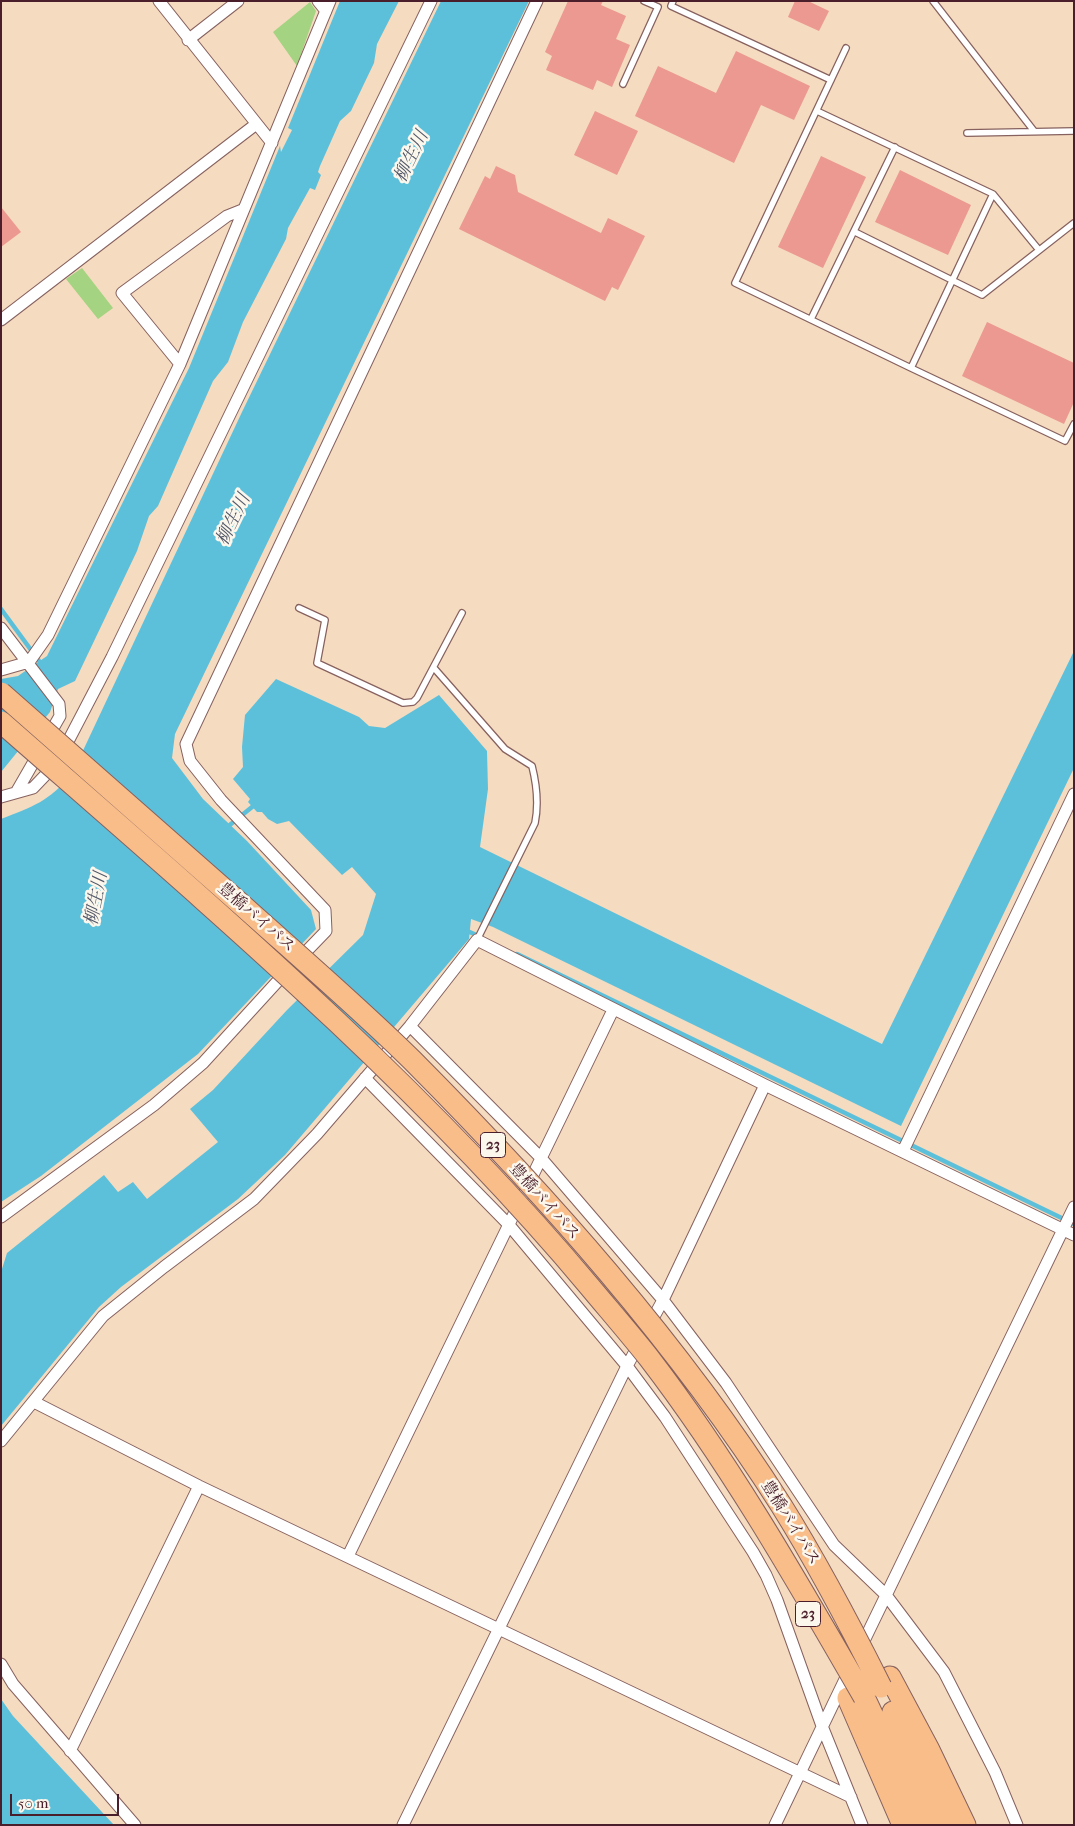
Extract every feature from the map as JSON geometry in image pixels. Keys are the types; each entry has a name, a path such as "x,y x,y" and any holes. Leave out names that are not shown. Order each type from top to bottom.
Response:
{"highway":[{"name":"豊橋バイパス","path":"1,693 310,966 396,1046 536,1190 654,1328 718,1414 780,1505 854,1632 871,1690 924,1825"},
{"name":"豊橋バイパス","path":"1,722 304,991 399,1080 533,1219 648,1357 722,1458 871,1690 945,1825"},
{"name":"23","path":"871,1690 903,1825"},
{"name":"23","path":"871,1690 929,1750 964,1825"}],"street":[{"path":"159,1 255,125 272,143"},
{"path":"188,40 238,1"},
{"path":"1,670 30,661 40,647 180,364 242,210 272,143 328,6 318,1"},
{"path":"1,797 33,788 43,780 56,763 80,721 431,1"},
{"path":"1,1217 154,1105 203,1063 326,931 325,910 231,811 190,761 186,744 537,1"},
{"path":"1,320 255,125"},
{"path":"180,364 122,293 227,216 242,210"},
{"path":"1,628 30,661 59,704 60,716 17,791"},
{"path":"903,1150 1074,794"},
{"path":"1,1442 104,1316 164,1267 254,1199 317,1134 410,1026 477,940 765,1085 903,1150 1067,1231"},
{"path":"348,1556 613,1010"},
{"path":"410,1026 541,1158 663,1300 726,1383 834,1545 886,1595 944,1672 995,1772 1016,1825"},
{"path":"366,1078 509,1225 627,1366 670,1425 766,1575 799,1658 822,1726 862,1825"},
{"path":"403,1825 627,1366 663,1300 765,1085"},
{"path":"776,1825 886,1595 1067,1231 1073,1209"},
{"path":"34,1402 199,1486 851,1797"},
{"path":"70,1751 199,1486"},
{"path":"1,1664 13,1684 136,1825"}],"lane":[{"path":"644,1 658,8"},
{"path":"933,1 1034,131"},
{"path":"623,84 658,8 672,3 831,80"},
{"path":"846,48 735,283 1065,441 1074,424"},
{"path":"817,111 993,194 1039,250"},
{"path":"967,133 1073,131"},
{"path":"811,319 895,147"},
{"path":"911,368 954,281 993,194"},
{"path":"855,232 982,295 1074,223"},
{"path":"299,608 325,620 317,663 398,702 409,703 417,698 462,613"},
{"path":"434,668 505,749 532,766 536,783 538,806 535,823 477,940"}],"green space":[{"path":"310,2 316,11 297,66 273,32"},
{"path":"82,268 113,308 98,319 66,279"}],"water":[{"path":"340,1 399,1 377,44 374,63 351,111 340,121 320,166 318,172 321,175 315,190 310,188 288,228 286,239 243,322 228,362 213,381 158,506 149,516 137,551 75,681 58,689 50,712 1,772 1,679 18,676 47,656 189,368 280,146 281,152 292,130 288,128"},
{"name":"柳生川","path":"441,1 529,1 175,734 172,758 203,799 247,841 311,910 316,929 198,1054 41,1176 1,1202 1,819 48,797 72,774 242,412"},
{"path":"1074,651 1074,768 901,1126 493,927 471,919 469,939 285,1155 238,1199 121,1287 99,1307 1,1426 1,1272 7,1253 104,1175 118,1192 133,1182 147,1199 218,1142 190,1109 213,1090 287,1010 363,935 376,894 352,867 342,875 289,821 277,824 268,819 262,812 257,812 248,802 250,799 233,779 243,767 242,747 245,715 276,679 359,717 369,726 385,728 439,695 487,751 488,789 480,847 882,1044"},
{"path":"1,1699 13,1716 114,1825 1,1825"}],"building":[{"path":"568,1 603,1 601,5 626,16 616,39 630,45 612,87 597,80 593,90 546,70 552,56 545,52"},
{"path":"795,1 808,1 829,11 819,31 788,17"},
{"path":"736,51 810,86 794,120 761,105 734,163 635,116 658,66 716,93"},
{"path":"595,111 638,131 617,175 574,155"},
{"path":"821,156 866,177 823,268 778,247"},
{"path":"496,166 515,175 518,192 601,233 608,218 645,236 618,290 612,287 605,301 459,229 485,176 490,179"},
{"path":"900,170 971,205 948,255 875,222"},
{"path":"1,207 21,232 1,247"},
{"path":"987,322 1074,363 1074,402 1064,424 962,376"}],"waterway":[{"path":"1,609 42,665"},
{"path":"226,828 257,803"},
{"path":"465,930 481,937"},
{"path":"517,954 1074,1224"}]}
